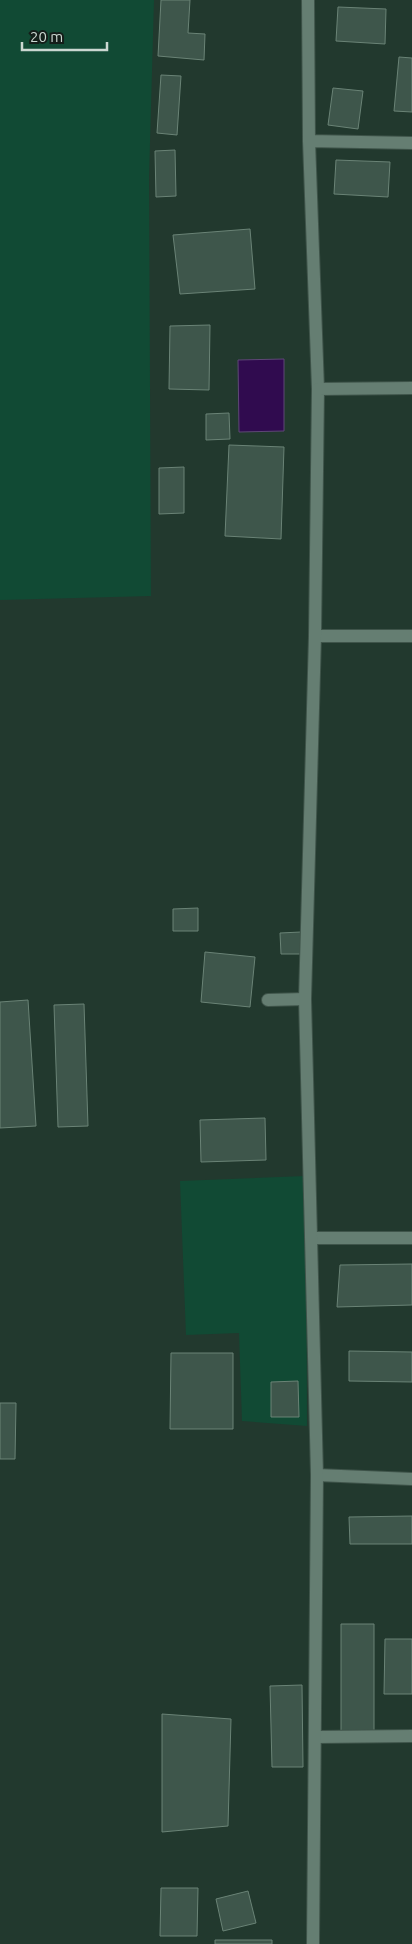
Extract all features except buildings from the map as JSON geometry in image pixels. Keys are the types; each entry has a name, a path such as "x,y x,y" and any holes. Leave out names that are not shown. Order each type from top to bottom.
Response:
{"street":[{"path":"308,0 308,141 318,389 316,636 305,999 313,1238 317,1475 313,1944"},
{"path":"308,141 412,142"},
{"path":"318,389 412,388"},
{"path":"316,636 412,636"},
{"path":"268,1000 305,999"},
{"path":"313,1238 412,1238"},
{"path":"317,1475 412,1479"},
{"path":"316,1737 412,1736"}],"green space":[{"path":"0,0 154,0 149,178 151,596 0,600"},
{"path":"306,1176 307,1426 242,1421 239,1333 186,1335 180,1181"}],"shaded area":[{"path":"284,359 284,431 239,432 238,360"}]}
